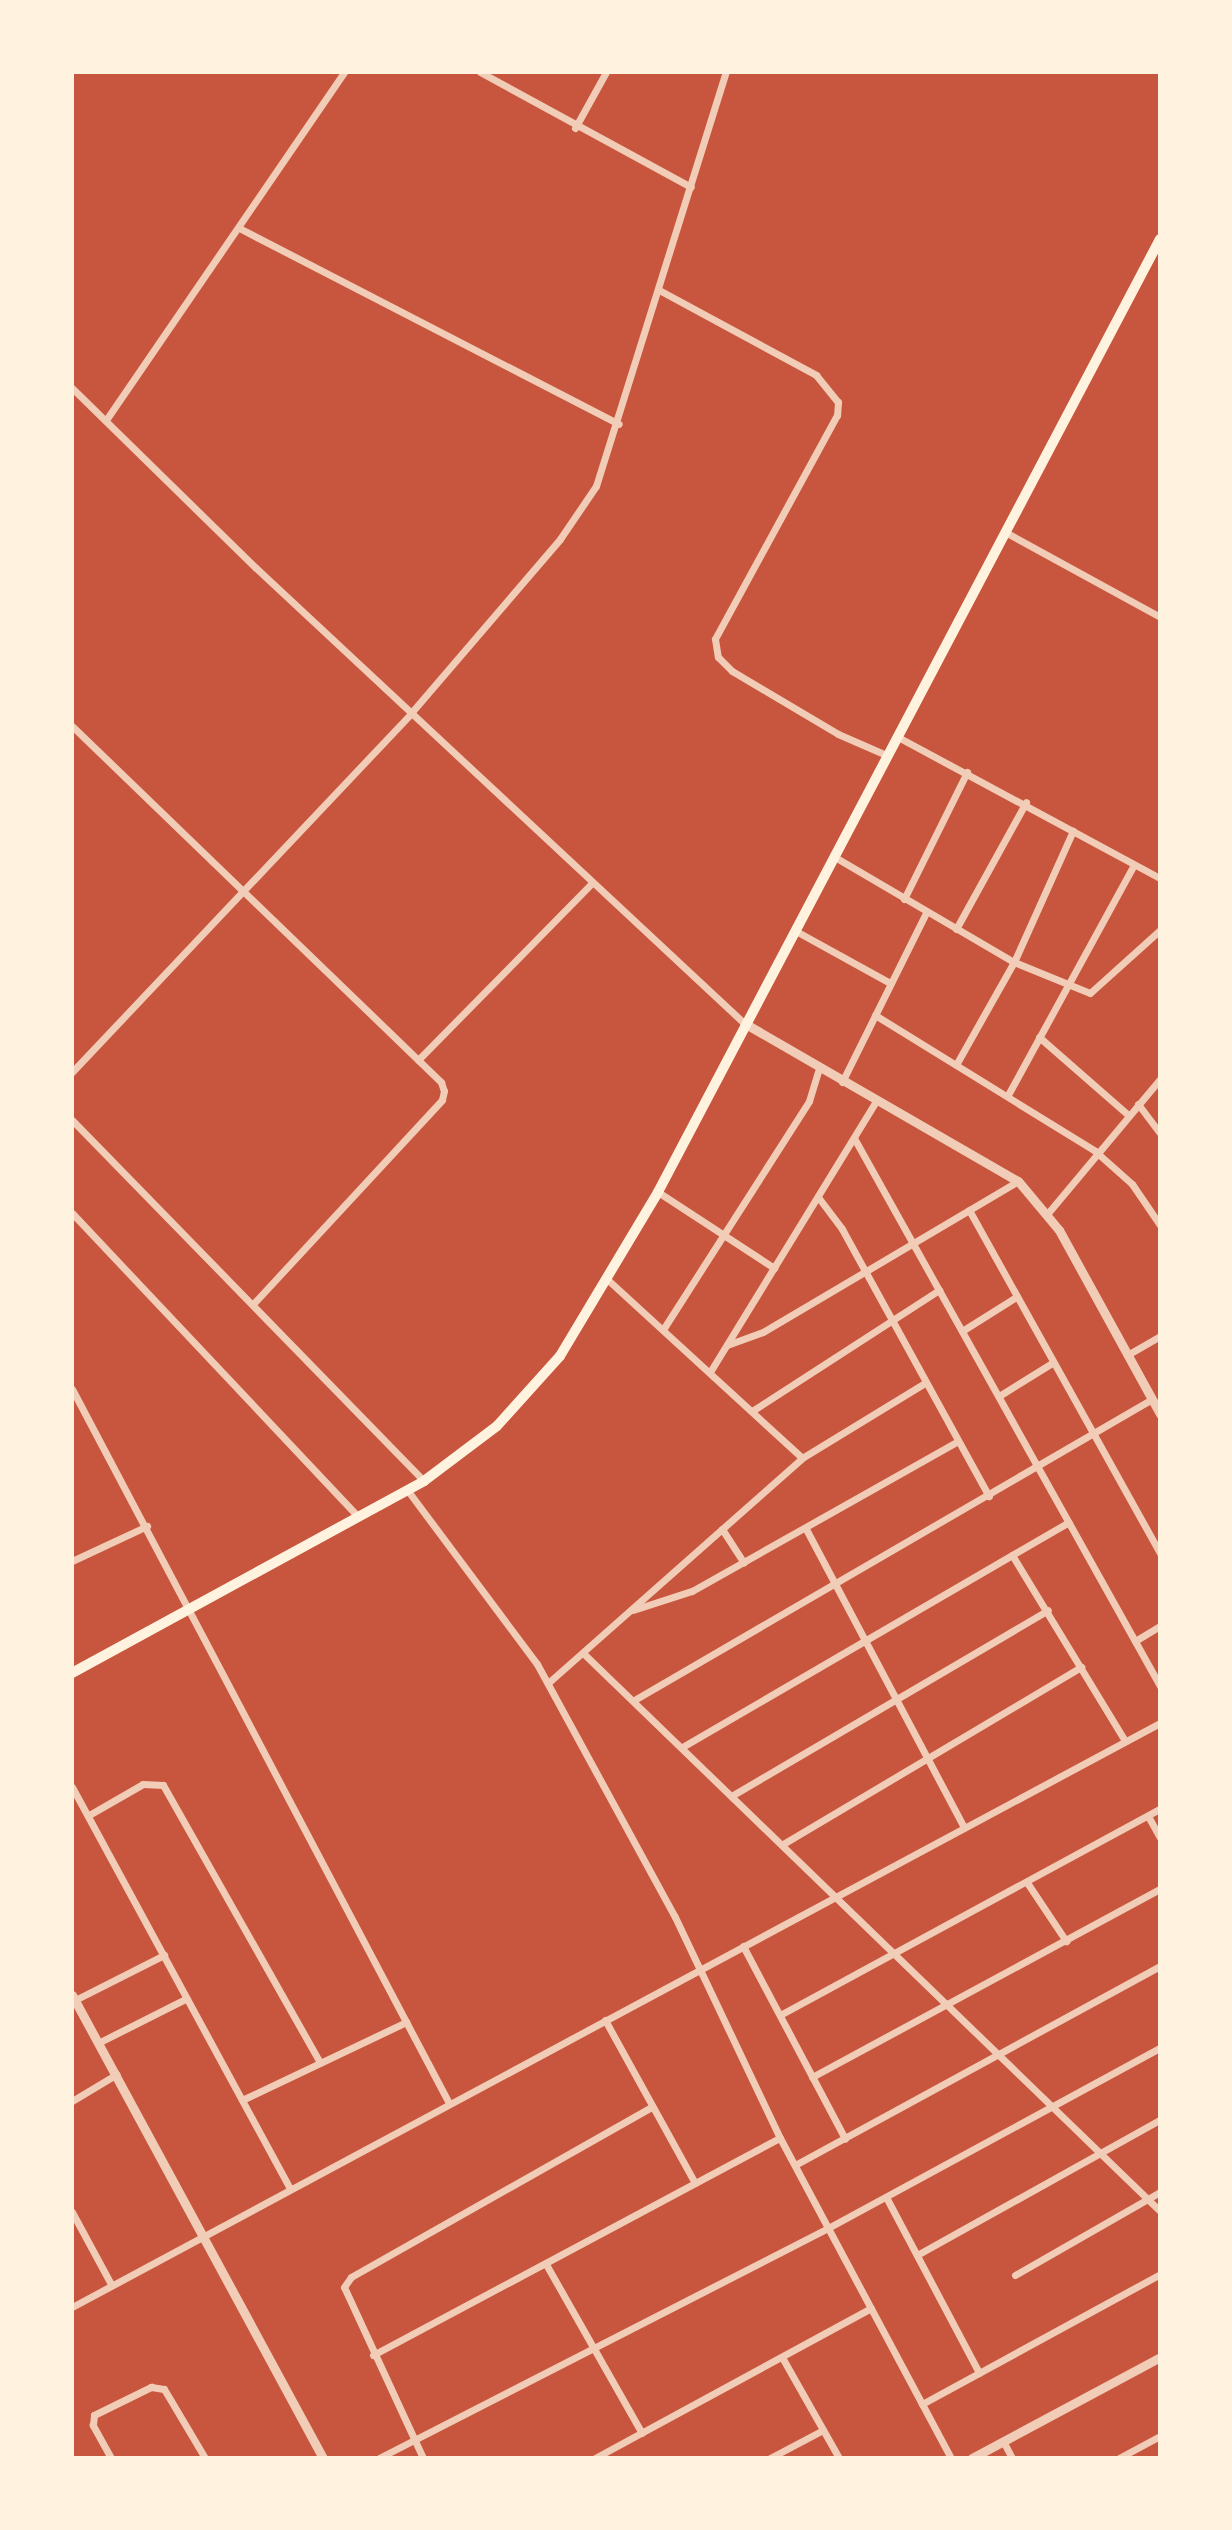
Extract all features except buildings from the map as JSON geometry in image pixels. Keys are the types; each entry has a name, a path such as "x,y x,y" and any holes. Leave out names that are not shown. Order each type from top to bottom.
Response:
{"main road":[{"path":"72,1673 424,1481 523,1399 560,1356 658,1192 744,1023 1160,239"}],"street":[{"path":"106,420 241,229 344,72"},
{"path":"480,72 575,128 691,187"},
{"path":"575,128 606,72"},
{"path":"72,1072 411,713 560,539 596,486 619,424 726,72"},
{"path":"241,229 619,424"},
{"path":"659,290 816,375 838,402 837,415 715,639 718,657 732,671 838,734 886,755"},
{"path":"72,388 411,713 744,1023 1018,1181 1048,1213 1160,1414"},
{"path":"1005,532 1160,617"},
{"path":"72,726 441,1082 442,1100 253,1304"},
{"path":"896,736 1026,802 1160,878"},
{"path":"904,899 967,772"},
{"path":"956,929 1026,802"},
{"path":"957,1063 1014,962 1073,831"},
{"path":"833,856 1014,962 1068,986 1095,992 1160,930"},
{"path":"1009,1093 1134,865"},
{"path":"418,1060 592,883"},
{"path":"842,1082 926,913"},
{"path":"793,930 890,983"},
{"path":"875,1015 1009,1093 1095,1151 1132,1184 1160,1225"},
{"path":"1039,1037 1128,1115"},
{"path":"664,1328 722,1231 809,1101 819,1068"},
{"path":"1048,1213 1095,1151 1160,1079"},
{"path":"710,1372 876,1101"},
{"path":"1138,1104 1160,1133"},
{"path":"72,1120 424,1481"},
{"path":"854,1138 1160,1686"},
{"path":"727,1345 763,1332 861,1270 1018,1181"},
{"path":"658,1192 722,1231 774,1268"},
{"path":"818,1197 842,1229 923,1384 989,1496"},
{"path":"969,1210 1092,1436 1160,1553"},
{"path":"72,1213 358,1517"},
{"path":"608,1280 664,1328 802,1458"},
{"path":"752,1411 939,1290"},
{"path":"962,1331 1016,1297"},
{"path":"1129,1354 1160,1336"},
{"path":"999,1396 1052,1363"},
{"path":"548,1683 802,1458 923,1384"},
{"path":"72,1389 191,1609 449,2103"},
{"path":"636,1699 1152,1399"},
{"path":"631,1611 667,1602 744,1563 956,1442"},
{"path":"408,1491 548,1683 700,1967 780,2138 951,2458"},
{"path":"684,1746 1069,1522"},
{"path":"72,1561 147,1526"},
{"path":"722,1529 744,1563"},
{"path":"806,1529 964,1828"},
{"path":"1012,1555 1125,1741"},
{"path":"733,1795 1048,1610"},
{"path":"1135,1641 1160,1626"},
{"path":"583,1653 636,1699 1160,2211"},
{"path":"783,1844 1081,1667"},
{"path":"72,2307 700,1967 1160,1724"},
{"path":"89,1815 143,1784 163,1785 320,2063"},
{"path":"72,1787 290,2189"},
{"path":"780,2015 1028,1884 1160,1809"},
{"path":"1148,1816 1160,1838"},
{"path":"1028,1884 1066,1941"},
{"path":"812,2077 1160,1889"},
{"path":"743,1946 845,2139"},
{"path":"164,1955 74,1997 205,2234 323,2458"},
{"path":"795,2165 1160,1966"},
{"path":"100,2042 187,1998"},
{"path":"605,2020 695,2183"},
{"path":"242,2100 406,2022"},
{"path":"379,2458 828,2228 1160,2048"},
{"path":"72,2101 117,2074"},
{"path":"423,2458 346,2299 344,2287 351,2277 652,2107"},
{"path":"917,2255 1160,2120"},
{"path":"373,2355 547,2266 780,2138"},
{"path":"1015,2275 1160,2192"},
{"path":"886,2197 979,2373"},
{"path":"72,2212 111,2284"},
{"path":"547,2266 642,2433"},
{"path":"922,2404 1160,2274"},
{"path":"595,2458 783,2359 871,2308"},
{"path":"972,2458 1160,2357"},
{"path":"783,2359 839,2458"},
{"path":"111,2458 93,2425 94,2415 151,2387 164,2389 205,2458"},
{"path":"770,2458 823,2430"},
{"path":"1119,2458 1160,2438"},
{"path":"1003,2441 1012,2458"}]}
